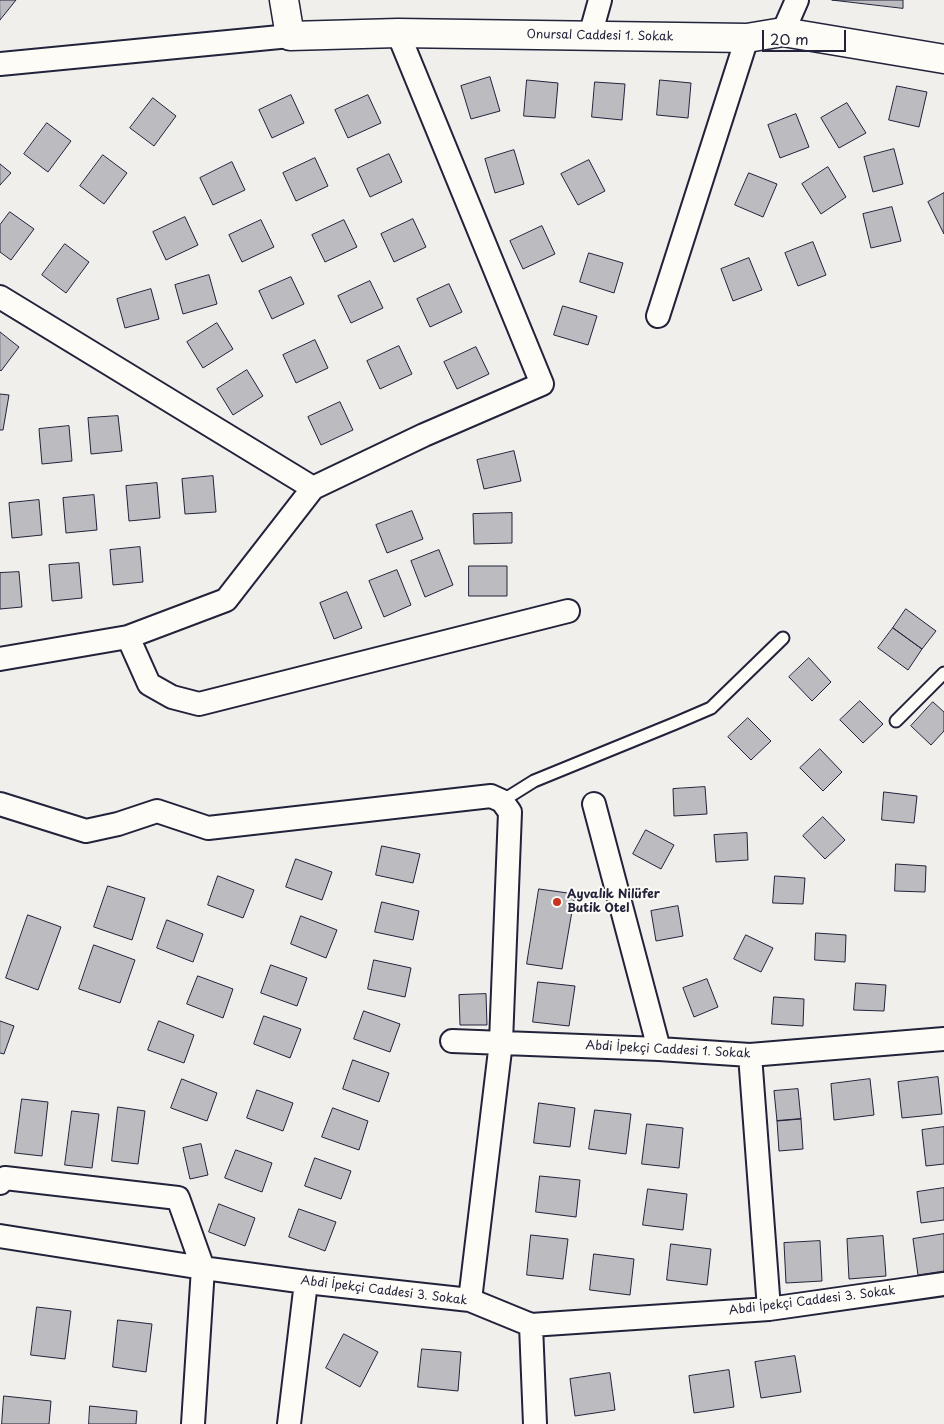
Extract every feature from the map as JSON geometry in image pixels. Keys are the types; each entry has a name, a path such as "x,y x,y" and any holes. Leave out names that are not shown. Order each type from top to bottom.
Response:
{"street":[{"path":"0,64 290,36 284,0"},
{"path":"590,36 600,0"},
{"path":"783,32 797,0"},
{"name":"Onursal Caddesi 1. Sokak","path":"290,36 398,33 747,38 783,32 944,60"},
{"path":"0,658 128,637 226,600 313,488 424,435 542,384 398,33"},
{"path":"658,316 747,38"},
{"path":"0,297 313,488"},
{"path":"128,637 150,684 172,697 199,704 568,611"},
{"path":"0,804 86,831 118,824 157,811 208,828 491,796 502,801 510,812 501,1042 470,1300"},
{"path":"594,804 659,1049"},
{"name":"Abdi İpekçi Caddesi 1. Sokak","path":"452,1041 659,1049 750,1055 944,1039"},
{"path":"750,1055 769,1309"},
{"path":"0,1182 6,1178 178,1198 203,1268 194,1424"},
{"name":"Abdi İpekçi Caddesi 3. Sokak","path":"0,1236 203,1268 306,1282 470,1300 531,1325 769,1309 944,1284"},
{"path":"289,1424 306,1282"},
{"path":"531,1325 536,1424"}],"lane":[{"path":"502,801 534,781 710,708 783,638"},
{"path":"896,721 944,673"}],"building":[{"path":"0,0 16,0 0,20"},
{"path":"832,0 903,0 903,8"},
{"path":"490,77 500,111 471,119 461,86"},
{"path":"527,80 558,83 555,118 524,116"},
{"path":"660,80 691,83 688,118 657,115"},
{"path":"595,82 625,84 622,120 592,117"},
{"path":"897,86 927,92 919,127 889,120"},
{"path":"291,95 304,123 272,138 259,110"},
{"path":"368,95 381,123 348,138 335,110"},
{"path":"153,98 176,116 154,146 130,128"},
{"path":"847,103 866,133 839,148 821,118"},
{"path":"796,114 809,147 780,158 768,125"},
{"path":"47,123 71,141 48,172 24,154"},
{"path":"894,149 903,184 873,192 864,157"},
{"path":"514,150 524,184 495,193 485,159"},
{"path":"389,154 402,182 370,197 357,169"},
{"path":"103,155 127,173 104,204 80,186"},
{"path":"315,158 328,186 296,201 283,173"},
{"path":"589,160 605,191 578,205 561,174"},
{"path":"232,162 245,190 213,205 200,178"},
{"path":"0,164 11,173 0,185"},
{"path":"828,167 846,197 821,214 802,184"},
{"path":"749,173 777,184 763,217 735,205"},
{"path":"944,193 944,234 928,202"},
{"path":"892,207 901,241 871,248 863,214"},
{"path":"10,212 34,229 11,260 0,252 0,225"},
{"path":"185,217 198,245 166,260 153,232"},
{"path":"413,219 426,247 394,262 381,234"},
{"path":"261,220 274,247 242,262 229,235"},
{"path":"344,220 357,247 325,262 312,235"},
{"path":"542,226 555,254 523,269 510,241"},
{"path":"813,242 826,275 798,286 785,253"},
{"path":"65,244 89,262 66,293 42,275"},
{"path":"589,253 623,263 614,293 580,282"},
{"path":"749,258 762,290 733,301 721,269"},
{"path":"209,275 217,304 183,314 175,285"},
{"path":"291,277 304,304 272,319 259,291"},
{"path":"370,281 383,308 351,323 338,296"},
{"path":"449,284 462,312 430,327 417,299"},
{"path":"151,289 159,319 125,328 117,299"},
{"path":"563,306 597,316 588,345 554,335"},
{"path":"217,323 233,349 203,368 187,342"},
{"path":"0,332 19,347 1,371 0,370"},
{"path":"315,340 328,368 296,383 283,355"},
{"path":"399,346 412,374 380,389 367,361"},
{"path":"476,347 489,374 457,389 444,362"},
{"path":"247,370 263,396 233,415 217,389"},
{"path":"0,394 9,395 3,430 0,430"},
{"path":"340,402 353,430 321,445 308,417"},
{"path":"118,416 122,451 91,454 88,418"},
{"path":"69,426 72,461 42,464 39,429"},
{"path":"514,451 521,481 484,489 477,460"},
{"path":"213,476 216,512 185,514 182,479"},
{"path":"157,483 160,518 129,521 126,486"},
{"path":"94,495 97,530 66,533 63,498"},
{"path":"39,500 42,535 12,538 9,503"},
{"path":"412,511 423,539 387,553 376,525"},
{"path":"512,513 512,543 474,544 473,514"},
{"path":"140,547 143,582 113,585 110,550"},
{"path":"439,550 453,585 425,597 411,561"},
{"path":"79,563 82,598 52,601 49,565"},
{"path":"469,566 507,566 507,596 469,596"},
{"path":"397,570 411,605 384,617 369,581"},
{"path":"19,572 22,607 0,609 0,573"},
{"path":"347,592 362,628 334,639 320,603"},
{"path":"906,609 936,631 922,649 893,628"},
{"path":"893,628 922,649 908,670 878,648"},
{"path":"809,658 831,682 812,701 789,677"},
{"path":"860,701 883,724 863,743 840,720"},
{"path":"933,702 944,712 944,731 931,745 911,726"},
{"path":"748,718 771,741 751,760 728,737"},
{"path":"820,749 842,772 823,791 800,768"},
{"path":"705,787 707,814 674,816 673,789"},
{"path":"884,792 917,796 914,823 882,820"},
{"path":"823,817 845,840 825,859 803,836"},
{"path":"646,830 674,845 661,869 633,854"},
{"path":"747,833 748,860 716,862 714,835"},
{"path":"382,846 420,854 413,883 376,875"},
{"path":"296,859 332,872 322,900 286,887"},
{"path":"896,864 926,866 925,892 895,891"},
{"path":"218,876 254,890 243,918 208,905"},
{"path":"775,876 805,878 803,904 773,903"},
{"path":"108,886 145,898 132,940 94,927"},
{"path":"539,889 575,894 562,969 527,964"},
{"path":"382,902 419,911 413,940 375,932"},
{"path":"678,906 683,936 656,941 651,911"},
{"path":"28,915 61,927 38,990 6,978"},
{"path":"301,916 337,930 326,958 291,944"},
{"path":"167,920 203,934 193,962 157,948"},
{"path":"816,933 846,935 845,962 815,960"},
{"path":"746,935 773,948 761,972 734,959"},
{"path":"94,945 135,960 120,1003 79,989"},
{"path":"374,960 411,968 405,997 368,989"},
{"path":"271,965 307,978 297,1006 261,993"},
{"path":"198,976 233,989 223,1018 187,1004"},
{"path":"707,979 718,1007 694,1017 683,988"},
{"path":"538,982 575,986 569,1026 533,1022"},
{"path":"856,983 886,985 884,1011 854,1010"},
{"path":"486,994 487,1025 460,1025 459,995"},
{"path":"774,997 804,999 803,1026 772,1024"},
{"path":"364,1011 400,1024 390,1052 354,1039"},
{"path":"264,1016 301,1029 290,1058 254,1044"},
{"path":"0,1021 14,1026 4,1054 0,1053"},
{"path":"159,1021 194,1035 184,1063 148,1050"},
{"path":"353,1060 389,1073 379,1102 343,1089"},
{"path":"938,1077 942,1114 902,1118 898,1082"},
{"path":"182,1079 217,1093 207,1121 171,1108"},
{"path":"870,1079 874,1115 834,1120 831,1084"},
{"path":"798,1089 801,1119 777,1121 774,1091"},
{"path":"257,1090 293,1103 283,1131 247,1118"},
{"path":"22,1099 48,1102 42,1156 15,1153"},
{"path":"539,1103 575,1108 570,1147 534,1143"},
{"path":"118,1107 145,1111 138,1164 112,1161"},
{"path":"333,1108 368,1121 359,1150 322,1137"},
{"path":"595,1110 631,1114 626,1154 589,1149"},
{"path":"72,1111 99,1114 92,1168 65,1165"},
{"path":"801,1119 803,1149 779,1151 777,1121"},
{"path":"647,1124 683,1128 679,1168 642,1164"},
{"path":"944,1127 944,1164 926,1166 922,1130"},
{"path":"201,1144 208,1175 190,1179 183,1148"},
{"path":"236,1150 272,1163 262,1192 225,1178"},
{"path":"315,1158 351,1171 341,1199 305,1186"},
{"path":"540,1176 580,1180 576,1217 536,1212"},
{"path":"944,1188 944,1220 921,1223 917,1192"},
{"path":"648,1189 687,1194 683,1230 643,1225"},
{"path":"219,1204 255,1218 245,1246 209,1232"},
{"path":"299,1209 336,1222 325,1251 289,1237"},
{"path":"944,1234 944,1271 918,1275 913,1239"},
{"path":"531,1235 568,1239 563,1279 527,1275"},
{"path":"883,1236 886,1276 849,1279 847,1239"},
{"path":"820,1241 822,1281 786,1283 784,1243"},
{"path":"671,1244 711,1249 707,1285 667,1280"},
{"path":"594,1254 634,1259 630,1295 590,1290"},
{"path":"37,1307 71,1311 65,1359 31,1355"},
{"path":"118,1320 152,1324 146,1372 113,1367"},
{"path":"344,1334 378,1352 360,1387 326,1368"},
{"path":"422,1349 461,1352 458,1391 418,1387"},
{"path":"795,1356 801,1392 761,1398 755,1362"},
{"path":"729,1370 734,1407 694,1413 689,1376"},
{"path":"610,1373 615,1410 575,1416 570,1379"},
{"path":"4,1396 51,1401 49,1424 2,1424"},
{"path":"90,1406 137,1411 136,1424 89,1424"}],"place":[{"name":"Ayvalık Nilüfer Butik Otel","path":"557,902"}]}
